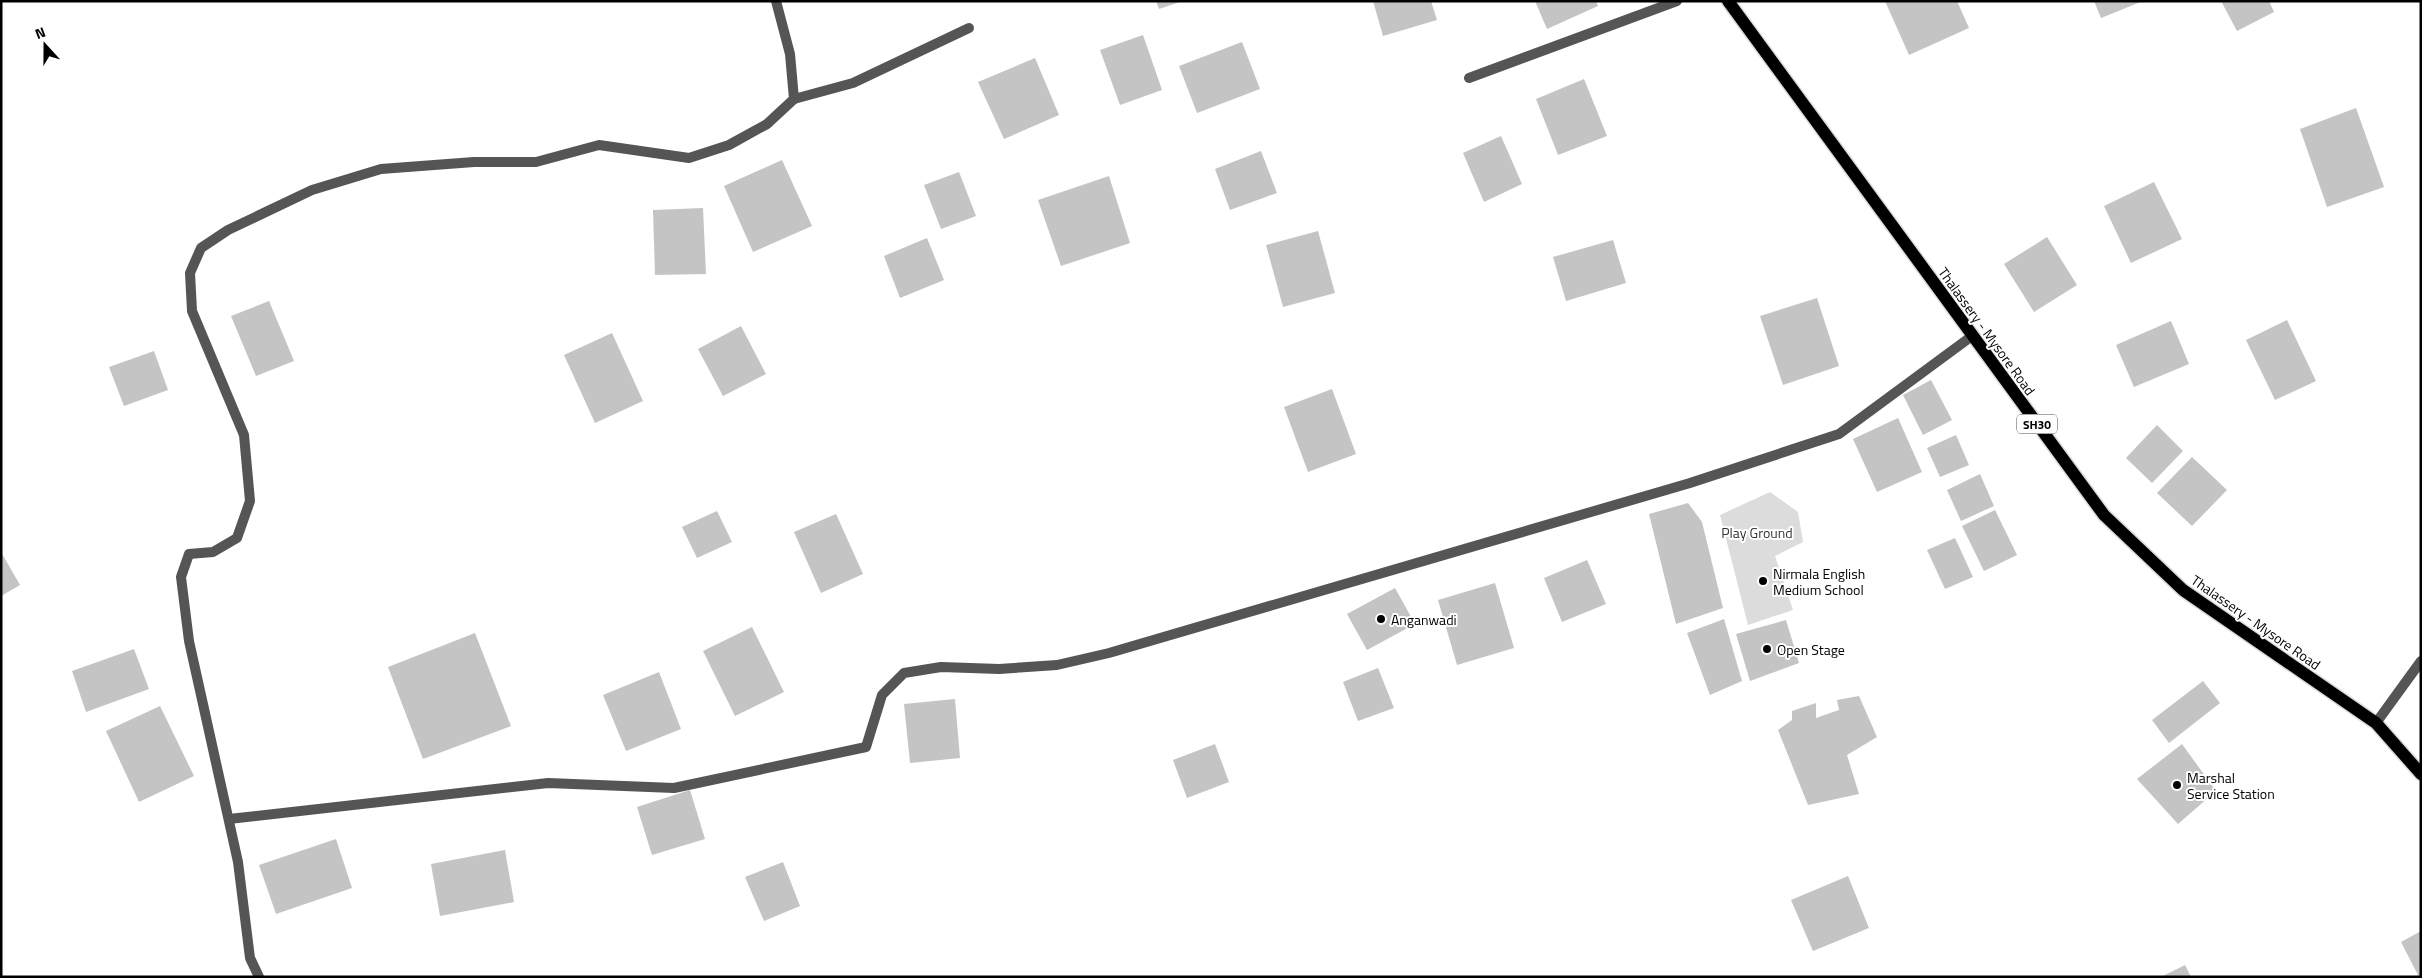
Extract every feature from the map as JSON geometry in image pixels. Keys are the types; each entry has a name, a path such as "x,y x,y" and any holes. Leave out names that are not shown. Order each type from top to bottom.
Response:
{"main road":[{"name":"Thalassery - Mysore Road","path":"1728,1 2104,515 2183,590 2376,723 2421,774"}],"street":[{"path":"776,1 790,54 794,99"},
{"path":"1469,78 1677,1"},
{"path":"260,977 250,958 238,862 189,641 181,577 189,554 213,552 237,538 250,501 244,435 192,311 190,273 201,248 228,230 312,190 381,168 474,162 536,162 599,145 689,158 729,145 768,124 794,99 853,83 969,28"},
{"path":"229,819 548,784 674,788 866,747 882,695 904,673 941,667 999,669 1057,665 1109,653 1690,483 1839,434 1972,336"},
{"path":"2376,723 2421,661"}],"green space":[{"name":"Play Ground","path":"1770,492 1798,512 1803,542 1775,556 1793,610 1748,625 1720,515"}],"building":[{"path":"1156,1 1180,1 1180,2 1159,9"},
{"path":"1373,1 1431,1 1437,20 1383,36"},
{"path":"1535,1 1596,1 1598,6 1547,29"},
{"path":"1885,1 1957,1 1969,28 1909,55"},
{"path":"2094,1 2143,1 2101,18"},
{"path":"2221,1 2269,1 2274,12 2237,31"},
{"path":"1143,35 1162,90 1120,105 1100,50"},
{"path":"1242,42 1260,89 1197,113 1179,66"},
{"path":"1035,58 1059,115 1004,139 978,82"},
{"path":"1584,79 1607,136 1558,155 1536,99"},
{"path":"2356,108 2384,187 2327,207 2300,129"},
{"path":"1501,136 1522,184 1484,202 1463,153"},
{"path":"1261,151 1277,193 1230,210 1215,169"},
{"path":"782,160 812,226 753,252 724,186"},
{"path":"959,172 976,216 941,229 924,185"},
{"path":"1109,176 1130,243 1061,266 1038,200"},
{"path":"2154,182 2182,239 2131,263 2104,206"},
{"path":"703,208 706,274 655,275 653,210"},
{"path":"1318,231 1335,293 1283,307 1266,245"},
{"path":"2047,237 2077,285 2034,312 2004,264"},
{"path":"927,238 944,280 900,298 884,256"},
{"path":"1613,240 1626,283 1566,301 1553,257"},
{"path":"1817,298 1839,366 1783,385 1760,316"},
{"path":"269,301 294,361 256,376 231,316"},
{"path":"2287,320 2316,381 2275,400 2246,340"},
{"path":"2171,321 2189,364 2134,387 2116,345"},
{"path":"741,326 766,374 723,396 698,349"},
{"path":"612,333 643,401 595,423 564,355"},
{"path":"154,351 168,390 124,406 109,367"},
{"path":"1931,380 1952,420 1923,435 1903,395"},
{"path":"1332,389 1356,454 1308,472 1284,407"},
{"path":"1898,418 1922,472 1877,492 1853,439"},
{"path":"2157,425 2183,451 2152,483 2126,458"},
{"path":"1956,435 1969,465 1940,477 1927,448"},
{"path":"2192,457 2227,490 2192,526 2157,493"},
{"path":"1980,474 1994,506 1961,521 1947,490"},
{"path":"1688,503 1702,522 1723,608 1676,624 1649,514"},
{"path":"1995,510 2017,555 1984,571 1962,526"},
{"path":"717,511 732,542 697,558 682,527"},
{"path":"836,514 863,574 821,593 794,532"},
{"path":"1955,538 1973,577 1945,589 1927,550"},
{"path":"1,552 20,585 1,596"},
{"path":"1587,560 1606,604 1562,622 1544,578"},
{"path":"1495,583 1514,648 1457,665 1438,600"},
{"name":"Anganwadi","path":"1395,588 1415,624 1367,650 1347,614"},
{"path":"1724,619 1742,681 1710,695 1687,633"},
{"name":"Open Stage","path":"1786,620 1799,663 1750,681 1736,634"},
{"path":"752,627 784,692 735,716 703,651"},
{"path":"475,633 511,726 423,759 388,667"},
{"path":"134,649 149,689 86,712 72,671"},
{"path":"1378,668 1394,708 1358,721 1343,682"},
{"path":"659,672 681,729 626,751 603,695"},
{"path":"2203,681 2220,703 2169,743 2152,720"},
{"path":"1859,696 1877,737 1847,755 1859,794 1808,805 1778,730 1792,720 1792,711 1816,703 1816,718 1839,710 1837,700"},
{"path":"955,699 960,758 910,763 904,704"},
{"path":"160,706 194,776 139,802 106,731"},
{"path":"1215,744 1229,782 1187,798 1173,760"},
{"name":"Marshal Service Station","path":"2182,744 2216,791 2178,824 2137,779"},
{"path":"690,790 705,839 652,855 637,807"},
{"path":"336,839 352,888 276,914 259,865"},
{"path":"505,850 514,902 440,916 431,864"},
{"path":"783,862 800,906 764,921 745,877"},
{"path":"1848,876 1869,928 1813,951 1791,900"},
{"path":"2421,931 2421,977 2419,977 2401,942"},
{"path":"2185,965 2191,977 2161,977"}],"place":[{"name":"Nirmala English Medium School","path":"1763,581"},
{"name":"Anganwadi","path":"1381,619"},
{"name":"Open Stage","path":"1767,649"},
{"name":"Marshal Service Station","path":"2177,785"}]}
